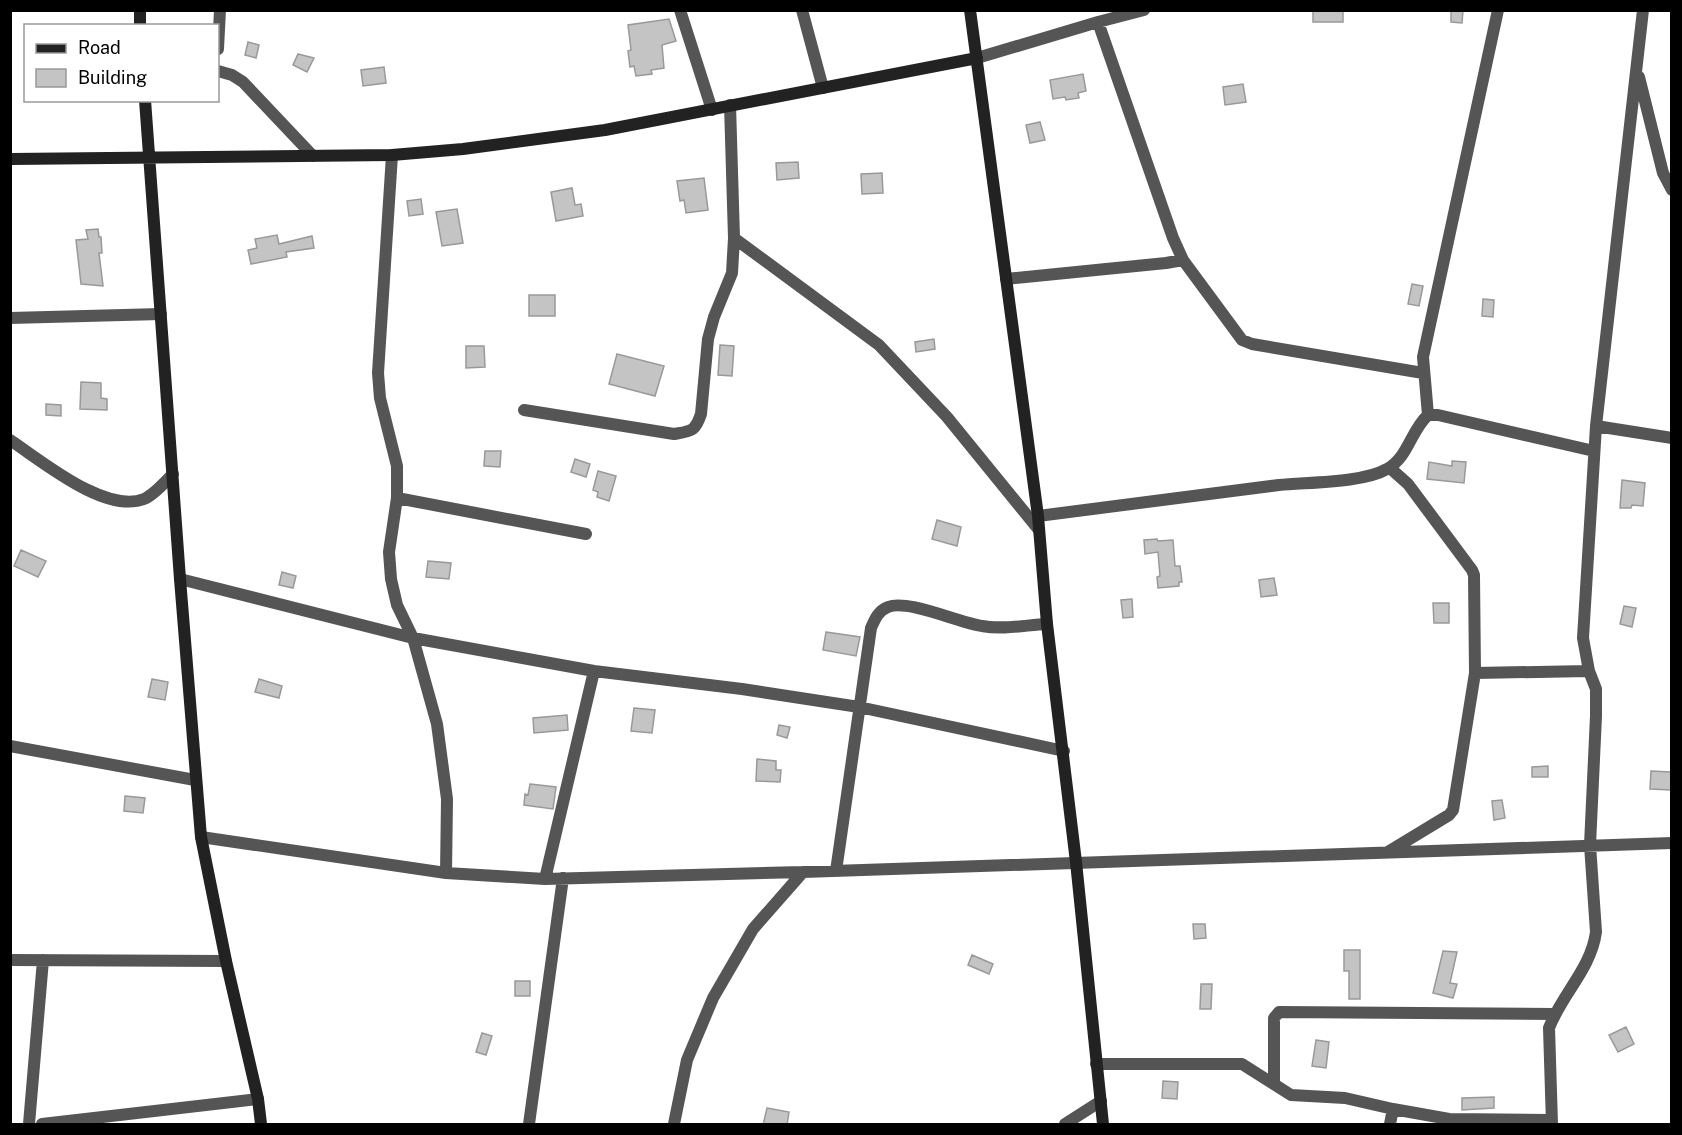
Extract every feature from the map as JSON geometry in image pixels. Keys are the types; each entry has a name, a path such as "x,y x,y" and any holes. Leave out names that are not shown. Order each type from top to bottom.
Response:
{"street":[{"path":"219,30 220,10"},
{"path":"680,10 712,110"},
{"path":"802,10 823,88"},
{"path":"970,10 1038,516 1047,624 1064,751 1103,1125"},
{"path":"10,159 392,155 537,140 605,130 977,58 1144,10"},
{"path":"1428,415 1423,357 1498,10"},
{"path":"1096,1064 1242,1064 1291,1095 1345,1098 1449,1119 1551,1122 1549,1028 1554,1014 1589,959 1596,933 1590,845 1596,689 1589,671 1583,638 1596,426 1642,10"},
{"path":"1098,22 1173,238 1183,260 1242,340 1252,344 1423,373"},
{"path":"1637,66 1663,173 1671,190"},
{"path":"219,71 232,75 243,82 313,156"},
{"path":"145,102 201,837 226,961 258,1099 261,1125"},
{"path":"524,410 674,434 691,431 697,426 701,414 708,339 714,317 732,273 734,238 730,105"},
{"path":"392,155 378,373 380,398 397,466 397,498 389,552 391,579 397,605 413,638 437,724 447,799 446,873"},
{"path":"734,238 879,345 947,417 1039,530"},
{"path":"1006,279 1183,260"},
{"path":"10,318 161,314"},
{"path":"1038,516 1377,474 1390,468 1402,456 1420,422 1428,415 1438,415 1594,451"},
{"path":"1596,426 1671,438"},
{"path":"10,440 88,491 109,499 130,502 146,498 173,474"},
{"path":"1384,854 1454,810 1475,673 1472,570 1408,484 1390,468"},
{"path":"397,498 586,534"},
{"path":"180,579 413,638 594,671 742,689 859,707 1064,751"},
{"path":"836,871 871,628 876,617 892,606 916,608 980,626 996,628 1047,624"},
{"path":"545,879 594,671"},
{"path":"1475,673 1589,671"},
{"path":"10,746 195,780"},
{"path":"201,837 446,873 545,879 1384,854 1671,843"},
{"path":"674,1125 687,1060 713,998 753,929 802,872"},
{"path":"530,1125 563,878"},
{"path":"10,960 226,961"},
{"path":"29,1125 43,960"},
{"path":"1274,1084 1274,1018 1279,1012 1554,1014"},
{"path":"42,1125 258,1099"},
{"path":"1065,1125 1101,1101"},
{"path":"1390,1125 1393,1109"}],"building":[{"path":"1313,10 1343,10 1343,22 1313,22"},
{"path":"1451,10 1463,10 1462,23 1451,22"},
{"path":"669,19 676,41 662,45 664,68 651,70 652,74 636,76 634,66 630,67 628,51 631,50 628,25"},
{"path":"248,42 259,45 256,58 245,55"},
{"path":"298,54 314,58 307,72 293,65"},
{"path":"384,67 386,83 363,86 361,70"},
{"path":"1083,74 1086,91 1078,93 1079,98 1053,99 1050,80"},
{"path":"1243,84 1246,102 1225,105 1223,87"},
{"path":"1040,122 1045,140 1030,143 1026,125"},
{"path":"798,162 799,178 777,180 776,163"},
{"path":"882,173 883,193 862,194 861,174"},
{"path":"704,178 708,210 686,213 684,200 680,201 677,181"},
{"path":"572,188 575,205 581,204 583,216 556,221 551,192"},
{"path":"421,199 423,214 409,216 407,201"},
{"path":"457,209 463,243 442,246 436,212"},
{"path":"98,229 99,237 101,237 102,253 99,253 103,286 81,284 76,240 88,239 86,230"},
{"path":"277,235 279,244 312,236 314,248 286,252 287,257 251,264 248,250 257,248 255,239"},
{"path":"1412,284 1423,286 1419,306 1408,304"},
{"path":"529,295 555,295 555,316 529,316"},
{"path":"1483,299 1494,300 1493,317 1482,316"},
{"path":"934,339 935,349 916,352 915,342"},
{"path":"720,345 734,346 732,376 718,375"},
{"path":"466,346 484,346 485,367 466,368"},
{"path":"617,354 664,366 655,396 609,384"},
{"path":"81,382 101,383 101,398 107,399 107,410 80,409"},
{"path":"46,404 61,405 61,416 46,415"},
{"path":"485,451 501,451 500,467 484,466"},
{"path":"575,459 590,464 586,477 571,472"},
{"path":"1452,461 1466,462 1464,483 1427,479 1429,462 1452,466"},
{"path":"598,471 616,476 609,501 597,497 598,492 593,490"},
{"path":"1622,480 1645,483 1643,506 1632,505 1631,508 1620,508"},
{"path":"937,520 961,527 957,546 932,539"},
{"path":"1157,539 1158,541 1173,540 1175,566 1180,566 1182,582 1179,582 1179,586 1158,588 1157,577 1160,576 1158,552 1145,554 1144,540"},
{"path":"21,550 46,561 38,577 14,566"},
{"path":"428,561 451,563 449,579 426,577"},
{"path":"282,572 296,576 293,588 279,585"},
{"path":"1274,578 1277,595 1261,597 1259,580"},
{"path":"1132,599 1133,617 1123,618 1121,600"},
{"path":"1433,603 1449,603 1449,623 1434,623"},
{"path":"1624,606 1636,608 1632,627 1620,624"},
{"path":"826,632 860,637 856,656 823,650"},
{"path":"152,679 168,682 165,700 148,697"},
{"path":"259,679 282,686 279,698 255,692"},
{"path":"634,708 655,710 652,733 631,731"},
{"path":"567,715 568,730 534,733 533,718"},
{"path":"779,725 790,727 787,738 777,735"},
{"path":"757,759 776,761 776,770 781,770 780,782 756,781"},
{"path":"1548,766 1548,777 1532,777 1532,767"},
{"path":"1651,771 1671,772 1671,790 1650,789"},
{"path":"530,784 556,787 553,809 524,805 525,794 528,795"},
{"path":"125,796 145,798 143,813 124,811"},
{"path":"1502,800 1505,818 1494,820 1492,801"},
{"path":"1193,924 1205,924 1206,938 1194,939"},
{"path":"1344,950 1360,950 1360,999 1349,999 1349,971 1344,971"},
{"path":"1443,951 1457,952 1450,983 1457,984 1453,998 1433,993"},
{"path":"972,955 993,964 989,974 968,965"},
{"path":"515,981 530,981 530,996 515,996"},
{"path":"1201,984 1212,984 1211,1009 1200,1009"},
{"path":"1626,1027 1634,1044 1618,1052 1609,1035"},
{"path":"482,1033 492,1036 486,1055 476,1052"},
{"path":"1316,1040 1329,1042 1326,1068 1312,1066"},
{"path":"1163,1081 1178,1082 1177,1099 1162,1098"},
{"path":"1494,1097 1494,1108 1462,1110 1462,1098"},
{"path":"767,1108 789,1112 787,1125 763,1125"}]}
